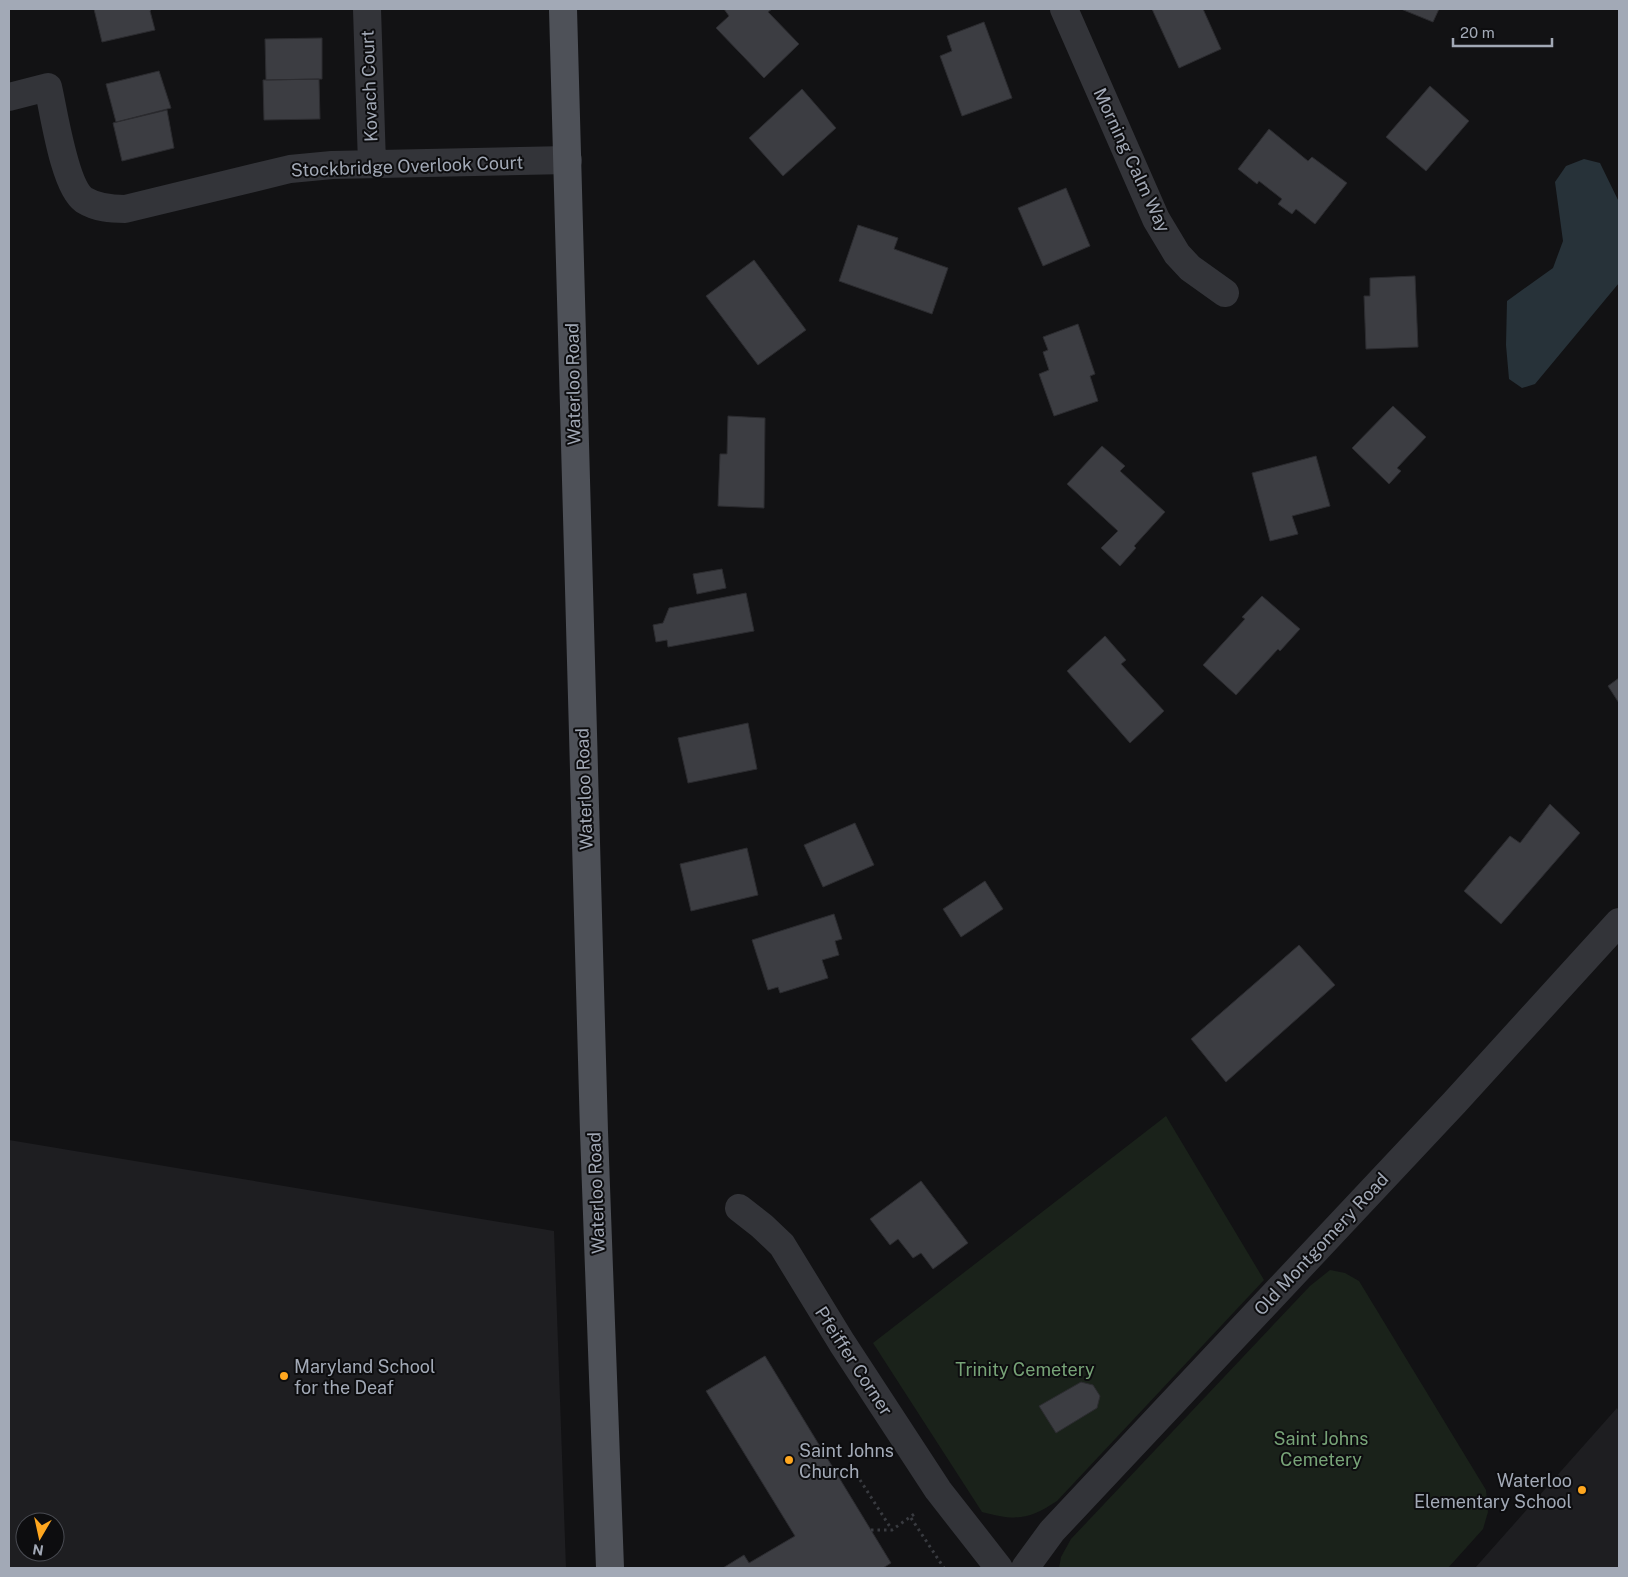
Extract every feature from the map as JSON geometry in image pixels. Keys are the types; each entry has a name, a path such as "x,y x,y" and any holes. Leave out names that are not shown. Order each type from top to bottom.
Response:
{"main road":[{"name":"Waterloo Road","path":"563,9 594,1122 610,1568"}],"street":[{"name":"Kovach Court","path":"367,9 372,164"},
{"name":"Morning Calm Way","path":"1064,9 1156,219 1177,254 1190,268 1225,293"},
{"name":"Stockbridge Overlook Court","path":"9,97 48,87 72,186 84,200 112,209 126,209 290,169 372,164 568,160"},
{"name":"Old Montgomery Road","path":"1025,1568 1052,1531 1455,1102 1619,922"},
{"name":"Pfeiffer Corner","path":"738,1208 762,1226 782,1245 842,1343 938,1490 999,1568"}],"path":[{"path":"853,1469 892,1530"},
{"path":"871,1530 892,1530 911,1518 938,1490"},
{"path":"911,1518 944,1568"}],"shaded area":[{"path":"1584,159 1600,163 1619,202 1619,283 1535,384 1522,388 1509,379 1506,345 1507,301 1553,268 1563,241 1555,182 1566,166"},
{"name":"Maryland School for the Deaf","path":"9,1140 554,1231 566,1568 9,1568"},
{"name":"Waterloo Elementary School","path":"1617,1408 1619,1412 1619,1568 1475,1568"}],"green space":[{"name":"Trinity Cemetery","path":"1166,1116 1264,1280 1057,1501 1038,1512 1021,1517 1004,1517 982,1512 873,1343"},
{"name":"Saint Johns Cemetery","path":"1330,1270 1345,1273 1359,1281 1486,1490 1488,1512 1483,1529 1448,1568 1059,1568 1061,1557 1071,1539 1310,1286"}],"building":[{"path":"94,9 152,9 150,11 155,30 102,42"},
{"path":"724,9 772,9 768,12 799,44 764,78 716,28 729,16"},
{"path":"1152,9 1203,9 1221,49 1179,68"},
{"path":"1401,9 1439,9 1433,22"},
{"path":"984,22 1012,98 962,116 940,56 952,51 947,36"},
{"path":"322,38 322,79 266,80 265,39"},
{"path":"159,71 171,108 116,122 106,84"},
{"path":"319,79 320,119 264,120 263,80"},
{"path":"1430,86 1469,121 1426,171 1386,137"},
{"path":"802,89 836,128 783,176 749,138"},
{"path":"167,110 174,148 122,161 113,123"},
{"path":"1269,129 1308,161 1312,157 1347,183 1315,224 1296,209 1292,214 1278,204 1282,199 1259,181 1257,184 1238,169"},
{"path":"1066,188 1090,246 1043,266 1018,208"},
{"path":"858,225 898,238 894,249 948,268 932,314 839,281"},
{"path":"754,260 806,330 758,365 706,296"},
{"path":"1415,276 1418,347 1366,349 1364,296 1370,296 1370,278"},
{"path":"1078,324 1095,374 1090,376 1098,401 1054,416 1039,374 1049,370 1043,352 1048,350 1043,337"},
{"path":"1393,406 1426,437 1397,468 1401,471 1389,484 1352,448"},
{"path":"728,416 765,418 764,508 718,506 720,454 727,454"},
{"path":"1102,446 1125,466 1120,471 1165,512 1134,546 1136,548 1120,566 1101,548 1118,531 1067,484"},
{"path":"1316,456 1330,506 1292,516 1298,534 1270,541 1252,473"},
{"path":"722,569 726,588 697,594 693,574"},
{"path":"746,593 754,631 668,647 667,640 656,642 653,625 663,623 669,608"},
{"path":"1262,596 1300,629 1280,651 1278,649 1236,695 1203,665 1245,619 1242,617"},
{"path":"1105,636 1126,660 1121,664 1164,711 1130,743 1067,671"},
{"path":"1619,678 1619,703 1608,686"},
{"path":"748,723 757,769 688,783 678,738"},
{"path":"1550,804 1580,833 1501,924 1464,891 1510,836 1520,843"},
{"path":"855,823 874,865 823,887 804,845"},
{"path":"747,848 758,895 691,911 680,864"},
{"path":"985,881 1003,909 961,937 943,909"},
{"path":"834,914 842,939 835,941 839,955 822,960 828,978 780,993 778,987 768,990 752,940"},
{"path":"1299,945 1335,985 1226,1082 1191,1039"},
{"path":"921,1181 968,1243 933,1269 921,1253 913,1258 898,1239 890,1245 870,1219"},
{"name":"Saint Johns Church","path":"765,1356 891,1563 883,1568 723,1568 744,1555 749,1563 795,1536 706,1391"},
{"path":"1081,1382 1093,1385 1100,1396 1097,1408 1056,1433 1039,1406"}],"place":[{"name":"Maryland School for the Deaf","path":"284,1376"},
{"name":"Saint Johns Church","path":"789,1460"},
{"name":"Waterloo Elementary School","path":"1582,1490"}]}
